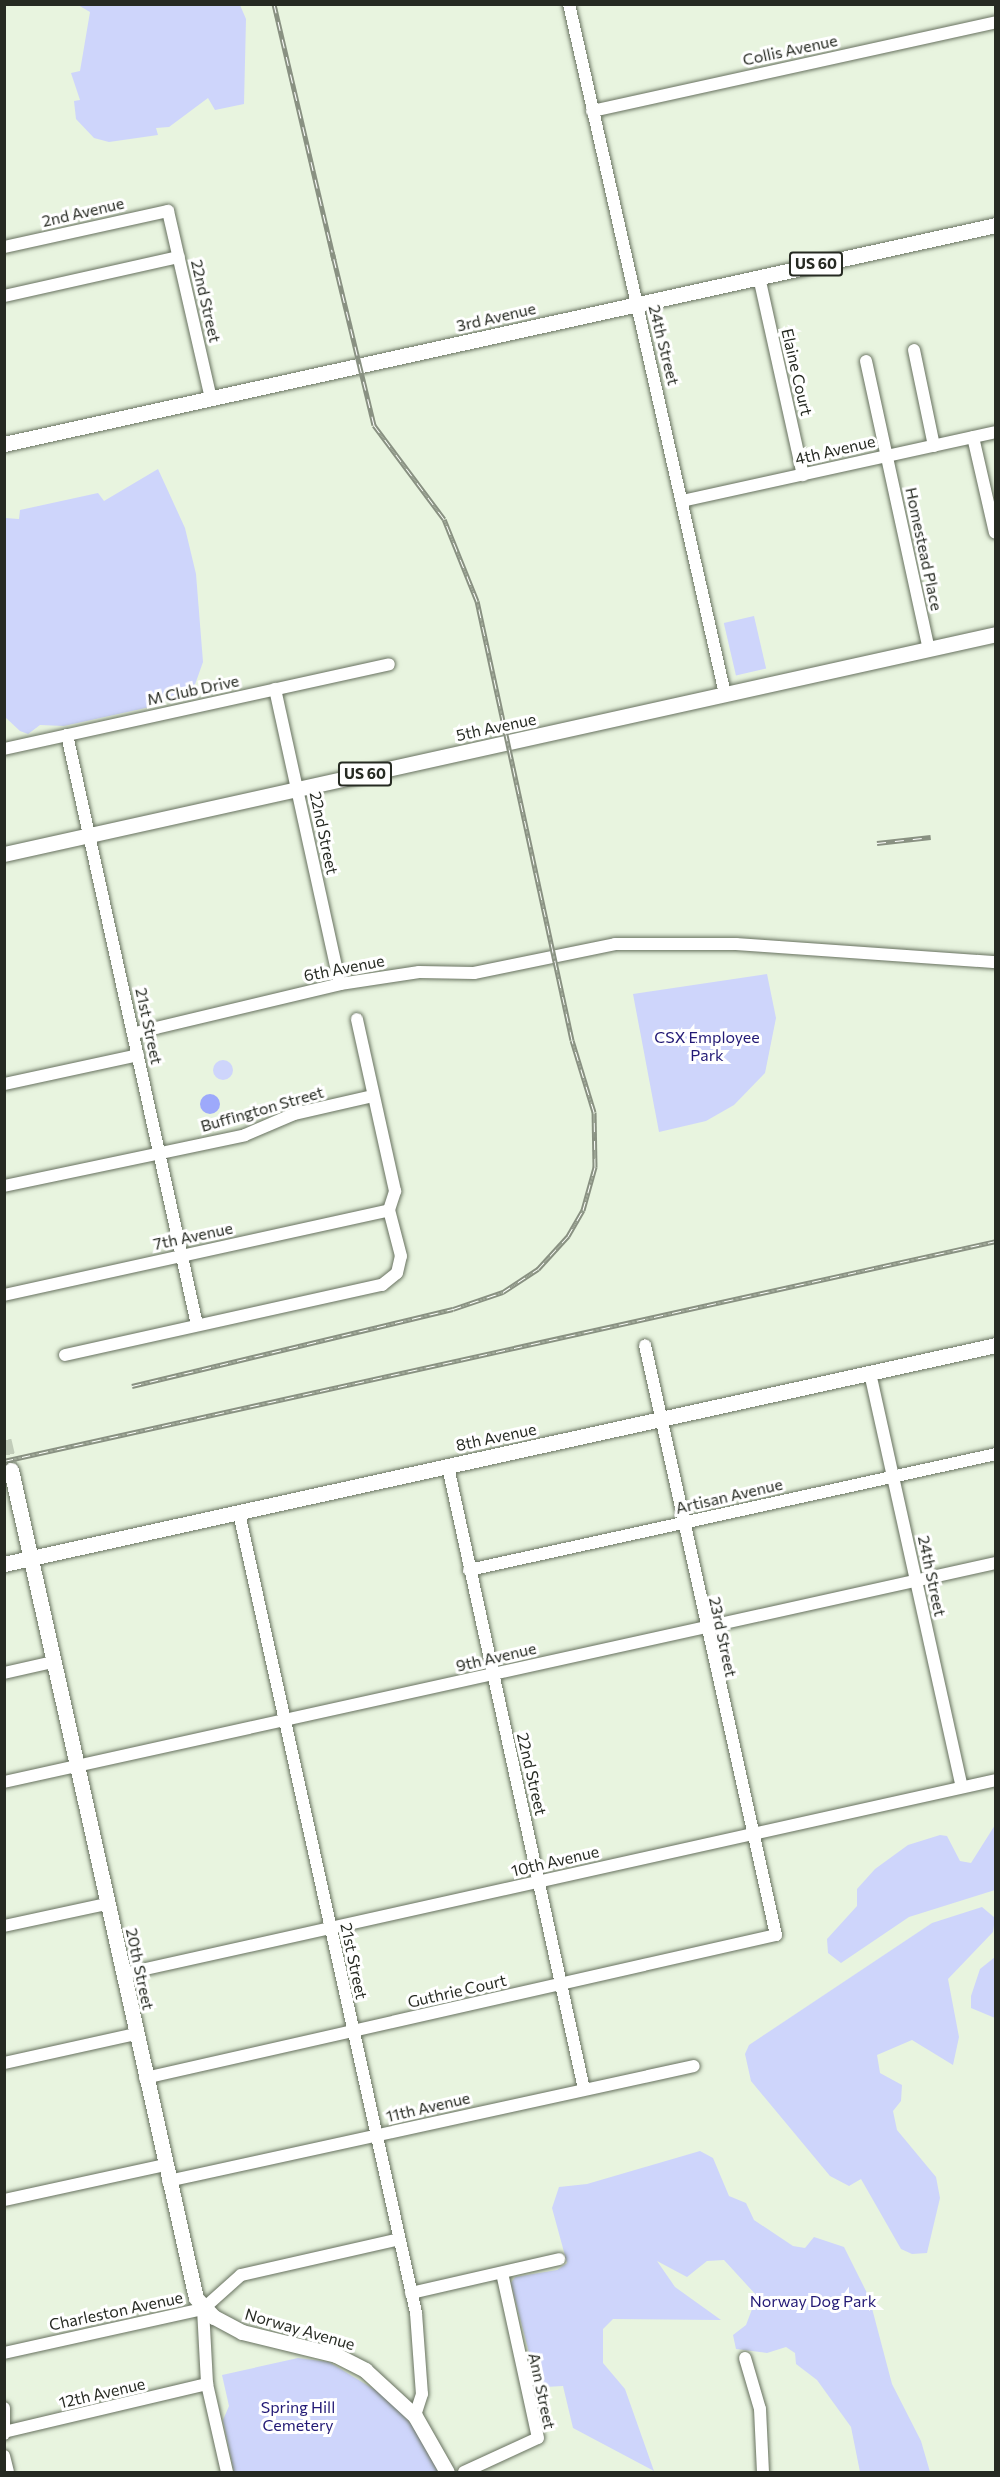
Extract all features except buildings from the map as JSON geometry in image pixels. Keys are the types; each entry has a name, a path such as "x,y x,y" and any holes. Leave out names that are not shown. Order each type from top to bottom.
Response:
{"main road":[{"name":"3rd Avenue","path":"4,444 996,225"},
{"name":"5th Avenue","path":"4,854 996,634"},
{"name":"8th Avenue","path":"4,1564 996,1345"},
{"name":"20th Street","path":"11,1470 189,2276 203,2309"},
{"name":"Norway Avenue","path":"203,2309 255,2338 351,2361 415,2416 447,2472"}],"street":[{"name":"24th Street","path":"568,4 725,694"},
{"name":"Collis Avenue","path":"592,111 996,22"},
{"name":"2nd Avenue","path":"4,247 168,211"},
{"name":"22nd Street","path":"168,211 210,399"},
{"path":"4,296 179,257"},
{"name":"Elaine Court","path":"759,277 803,475"},
{"path":"914,350 934,446"},
{"name":"Homestead Place","path":"866,361 928,649"},
{"name":"4th Avenue","path":"682,501 996,432"},
{"path":"973,437 995,533"},
{"name":"M Club Drive","path":"4,749 389,664"},
{"name":"22nd Street","path":"275,689 340,984"},
{"name":"21st Street","path":"67,735 135,1033 197,1325"},
{"name":"6th Avenue","path":"135,1033 340,984 419,972 474,973 562,952 669,943 996,962"},
{"path":"65,1355 382,1285 397,1273 401,1257 389,1210 394,1191 357,1019"},
{"path":"4,1084 138,1055"},
{"name":"Buffington Street","path":"4,1186 246,1135 294,1114 374,1096"},
{"name":"7th Avenue","path":"4,1294 389,1210"},
{"name":"23rd Street","path":"645,1345 681,1523 776,1935"},
{"name":"24th Street","path":"870,1372 962,1787"},
{"name":"Artisan Avenue","path":"469,1570 996,1454"},
{"name":"22nd Street","path":"448,1467 584,2089"},
{"name":"21st Street","path":"239,1513 411,2292 422,2388 415,2416"},
{"name":"9th Avenue","path":"4,1782 996,1563"},
{"path":"4,1673 53,1662"},
{"name":"10th Avenue","path":"123,1974 996,1780"},
{"path":"4,1926 107,1904"},
{"name":"Guthrie Court","path":"145,2078 776,1935"},
{"path":"4,2063 136,2034"},
{"name":"11th Avenue","path":"168,2181 694,2066"},
{"path":"4,2200 164,2165"},
{"name":"Charleston Avenue","path":"4,2353 203,2309 241,2275 399,2239"},
{"path":"411,2292 559,2259"},
{"name":"Ann Street","path":"464,2472 538,2438 502,2273"},
{"name":"20th Street","path":"203,2309 207,2384 227,2472"},
{"path":"745,2358 760,2409 763,2472"},
{"name":"12th Avenue","path":"5,2432 207,2384"},
{"path":"4,2408 5,2432"},
{"path":"4,2456 8,2472"}],"green space":[{"path":"78,5 240,5 246,19 244,104 215,110 208,98 169,127 156,128 158,135 109,142 94,138 76,119 74,101 80,100 71,73 80,71 90,12"},
{"path":"158,469 185,528 196,574 203,662 192,693 187,700 173,696 150,707 64,726 40,725 28,734 20,731 5,717 5,518 19,519 20,510 98,493 104,501"},
{"path":"754,616 766,669 736,676 724,623"},
{"name":"CSX Employee Park","path":"767,974 776,1018 765,1073 734,1105 706,1121 659,1132 633,994"},
{"path":"223,1060 230,1063 233,1070 230,1077 223,1080 216,1077 213,1070 216,1063"},
{"path":"995,1825 995,1890 909,1917 841,1963 828,1953 827,1939 857,1906 857,1889 875,1869 908,1845 940,1835 947,1836 960,1861 971,1863"},
{"path":"982,1907 995,1918 993,1932 948,1979 959,2037 953,2065 912,2040 877,2055 880,2073 902,2085 901,2101 893,2111 897,2130 936,2177 940,2198 927,2253 912,2254 901,2249 861,2179 849,2186 830,2176 751,2081 745,2054 749,2045 932,1923"},
{"path":"995,1957 995,2018 971,2008 971,1996 980,1969"},
{"name":"Norway Dog Park","path":"700,2151 713,2158 729,2196 746,2203 754,2220 793,2246 805,2248 814,2237 844,2247 869,2297 892,2384 921,2441 930,2472 860,2472 851,2427 817,2380 796,2364 795,2353 786,2347 767,2353 736,2349 733,2335 746,2325 757,2296 724,2260 707,2261 687,2277 657,2261 675,2287 721,2320 613,2319 603,2329 603,2363 625,2389 654,2471 573,2428 563,2386 545,2387 535,2376 511,2283 515,2277 557,2270 567,2263 552,2208 559,2187 587,2184"},
{"name":"Spring Hill Cemetery","path":"298,2358 329,2362 390,2399 421,2436 438,2472 234,2472 223,2420 229,2406 222,2375"}],"water":[{"path":"210,1094 217,1097 220,1104 217,1111 210,1114 203,1111 200,1104 203,1097"}],"tunnel":[{"path":"4,1440 11,1470"}],"railway":[{"path":"274,4 334,260"},
{"path":"132,1386 453,1309 503,1292 538,1269 568,1236 583,1210 595,1167 594,1112 572,1040 477,601 444,519 374,425 332,252"},
{"path":"877,843 931,837"},
{"path":"4,1461 996,1241"}]}
